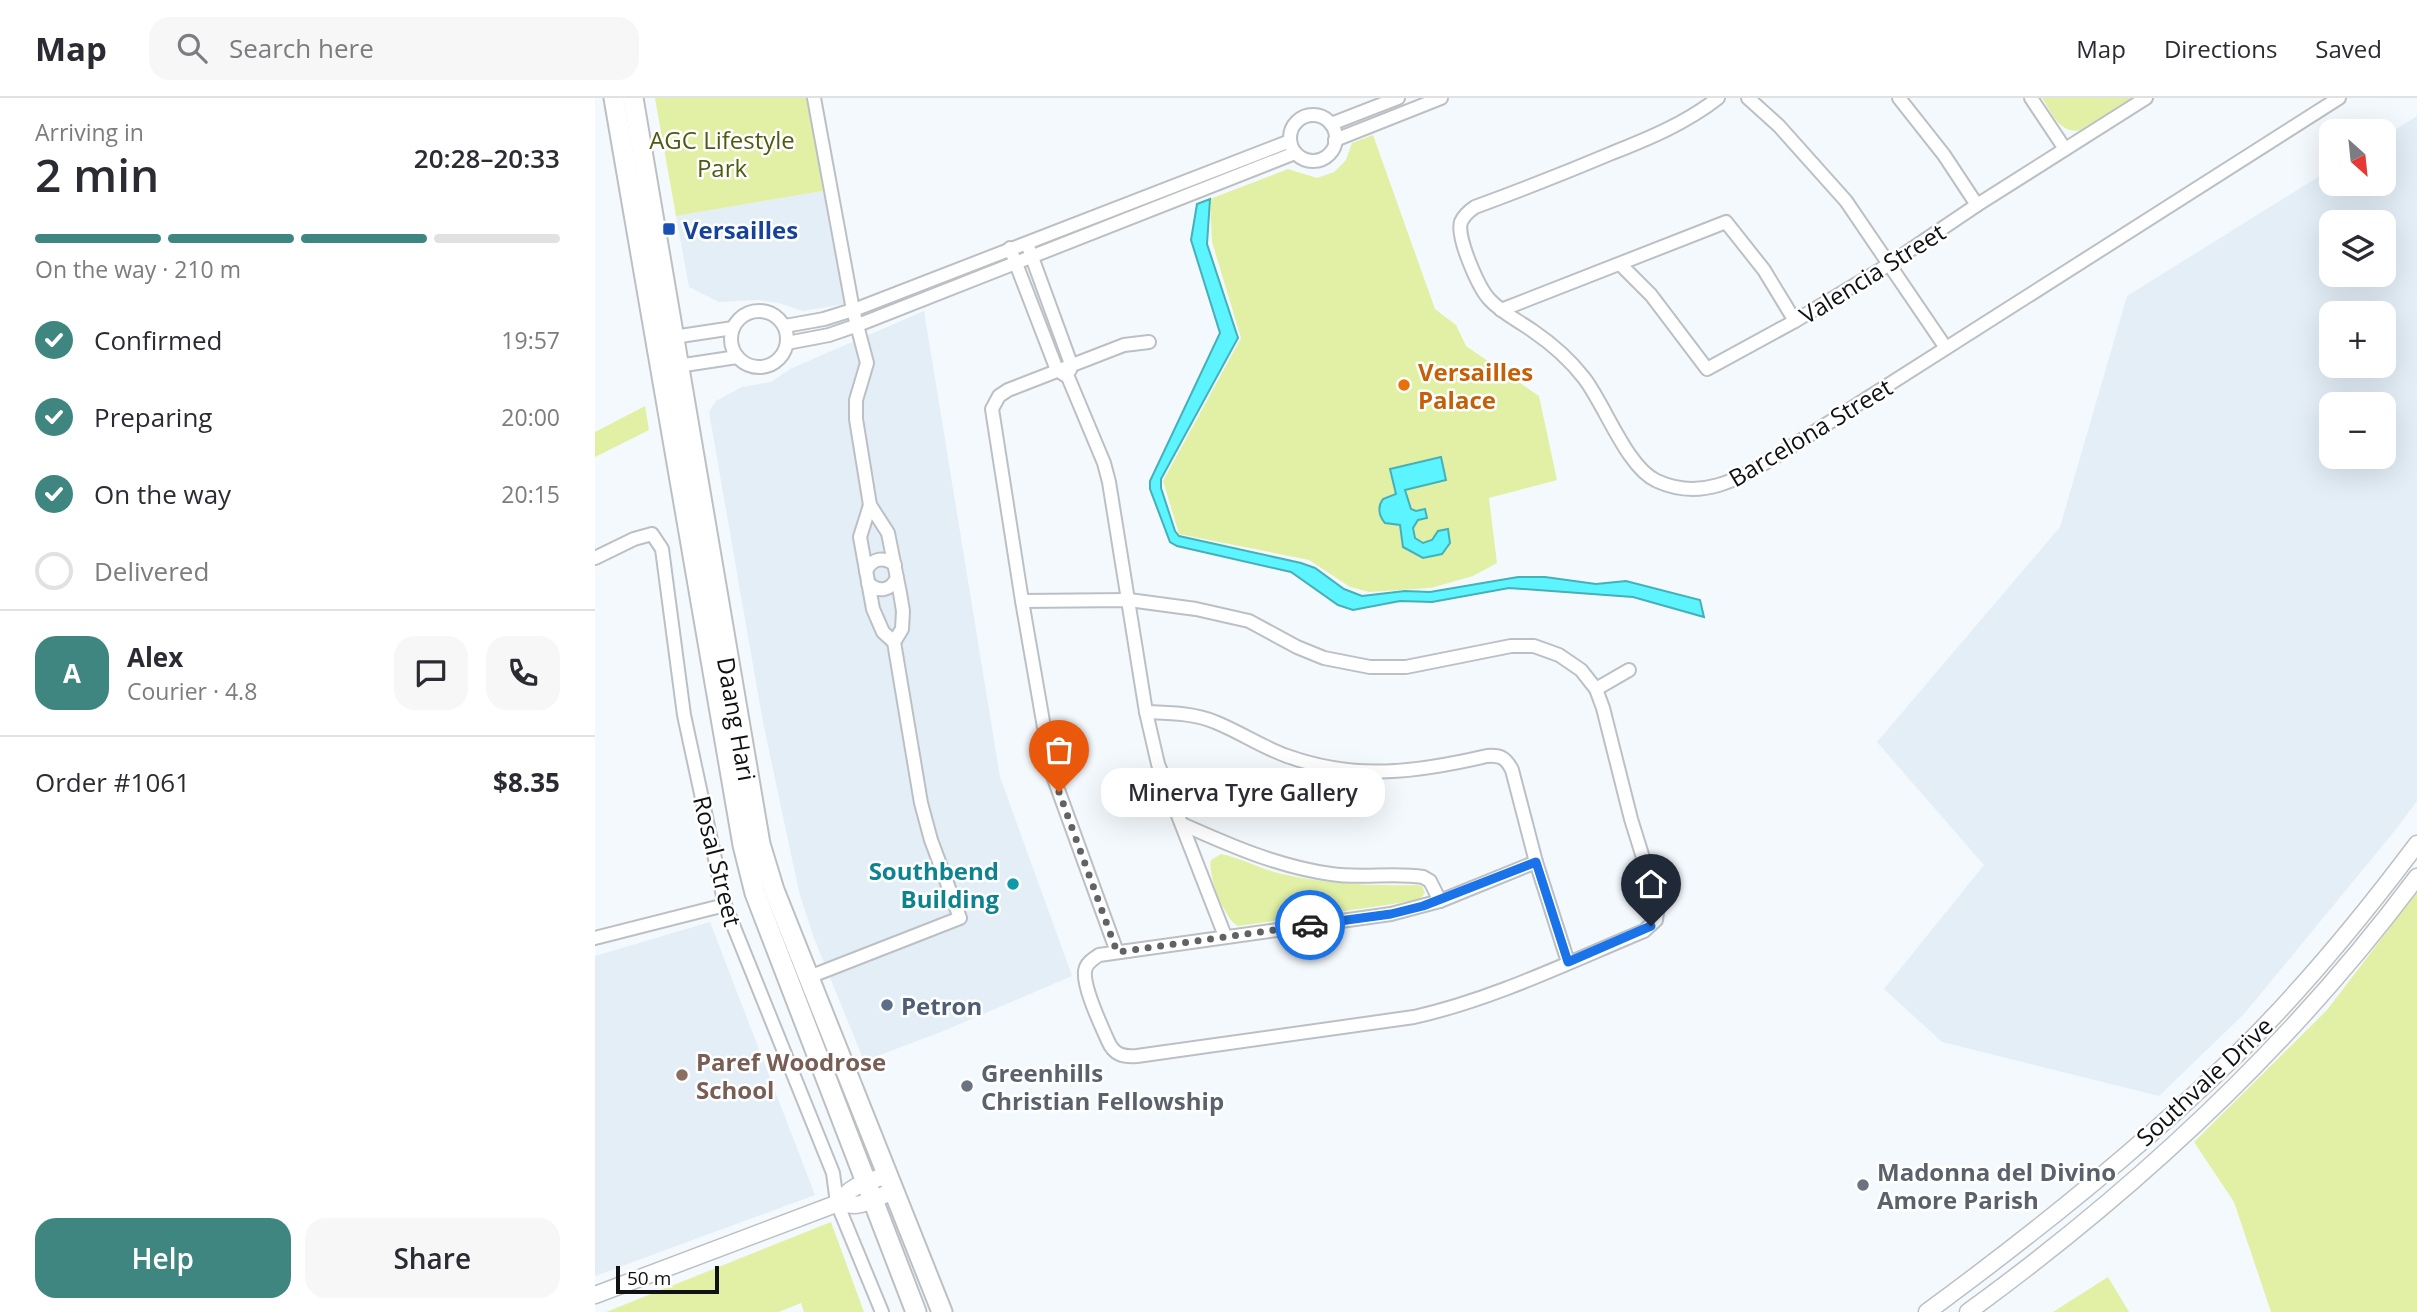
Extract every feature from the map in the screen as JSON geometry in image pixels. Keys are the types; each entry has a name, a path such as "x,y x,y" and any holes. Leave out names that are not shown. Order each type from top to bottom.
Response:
{"main road":[{"name":"Daang Hari","path":"614,98 664,338"},
{"name":"Daang Hari","path":"633,98 664,338 730,778 755,893 854,1197 916,1312"},
{"name":"Daang Hari","path":"669,368 760,844 774,890 941,1312"}],"street":[{"path":"814,98 853,310 867,363 856,400 856,419 870,505 888,533 903,611 902,629 894,642"},
{"path":"1331,124 1398,98"},
{"path":"1335,140 1441,98"},
{"name":"Barcelona Street","path":"1718,98 1669,130 1559,176 1475,207 1465,215 1460,224 1460,234 1479,286 1490,301 1560,353 1583,377 1599,398 1627,450 1640,468 1654,480 1678,488 1700,490 1722,486 1745,475 2339,98"},
{"path":"1748,98 1803,151 1846,201 1946,348"},
{"path":"1899,98 1944,155 1977,205"},
{"path":"2031,98 2066,149"},
{"name":"Valencia Street","path":"1621,265 1651,295 1707,369 1795,321 1888,265 2146,98"},
{"path":"1314,115 1331,124 1335,140 1333,148 1320,159 1311,161 1302,158 1293,147 1291,131 1296,122 1314,115"},
{"path":"785,326 824,319 853,310 1026,242 1293,147"},
{"path":"787,344 829,335 858,325 1293,147"},
{"path":"1501,310 1726,222 1764,270 1795,321"},
{"path":"1026,242 1065,371"},
{"path":"1010,248 1104,463 1146,712 1158,764 1225,936"},
{"path":"754,311 772,313 785,326 787,344 779,360 762,367 753,367 737,357 731,343 737,320 754,311"},
{"path":"664,338 733,328"},
{"path":"1117,952 1052,773 992,409 999,396 1008,390 1065,371 1125,345 1149,342"},
{"path":"669,368 737,357"},
{"path":"809,977 960,918 931,840 921,803 894,642 883,632 873,609 860,537 870,505"},
{"name":"Rosal Street","path":"595,558 634,539 652,534 663,550 684,715 726,905 833,1173 854,1197 882,1312"},
{"path":"867,577 869,565 879,559 885,559 896,572"},
{"path":"867,577 878,589 884,589 890,587 896,572"},
{"path":"1022,601 1129,600 1196,609 1249,621 1324,658 1370,667 1406,667 1511,646 1534,646 1559,655 1581,670 1596,689 1658,913 1656,920 1644,931 1448,1009 1414,1017 1127,1057 1112,1049 1086,984 1085,970 1091,960 1099,955 1391,914 1440,901 1536,862"},
{"path":"1596,689 1629,670"},
{"path":"1146,712 1181,714 1213,721 1288,756 1326,767 1404,772 1487,756 1497,755 1504,758 1512,770 1536,862 1568,962"},
{"path":"1182,824 1224,843 1311,871 1360,877 1423,877 1430,881 1440,901"},
{"name":"Southvale Drive","path":"1927,1312 2010,1250 2086,1187 2166,1119 2252,1039 2306,981 2372,903 2417,844"},
{"name":"Southvale Drive","path":"1968,1312 2056,1244 2131,1181 2259,1063 2323,995 2417,877"},
{"path":"595,938 726,905"},
{"path":"595,1295 890,1183"}],"shaded area":[{"path":"2417,116 2417,801 2244,1014 2159,1096 1942,1042 1884,989 1984,865 1877,742 2060,527 2127,296 2319,176 2319,196 2396,196 2396,129"},
{"path":"823,191 844,279 844,304 803,311 758,300 719,302 689,287 676,216"},
{"path":"924,311 1000,777 1072,976 941,1032 864,1061 814,938 799,892 762,717 709,412 716,401 742,387 771,382 790,369"},
{"name":"Paref Woodrose School","path":"710,922 815,1195 595,1276 595,956"}],"green space":[{"name":"AGC Lifestyle Park","path":"655,98 810,98 823,191 676,216"},
{"path":"2042,98 2131,98 2081,130 2074,131 2057,122"},
{"path":"1373,135 1435,309 1456,325 1466,346 1539,396 1557,480 1489,498 1497,563 1473,576 1431,588 1369,592 1350,587 1309,560 1179,534 1163,481 1241,338 1212,242 1210,199 1288,169 1317,178 1334,172 1346,160 1352,143"},
{"path":"645,406 649,430 595,457 595,432"},
{"path":"1221,854 1296,877 1347,884 1417,885 1422,886 1425,893 1420,899 1387,905 1238,926 1228,915 1214,885 1211,860"},
{"path":"2417,892 2417,1312 2271,1312 2234,1202 2194,1142 2327,1010"},
{"path":"831,1222 864,1312 804,1312 801,1303 779,1312 606,1312"},
{"path":"2108,1277 2129,1312 2053,1312"}],"water":[{"path":"1210,199 1207,244 1238,338 1161,479 1161,488 1179,536 1301,563 1315,568 1344,589 1362,596 1405,591 1430,592 1518,577 1545,577 1596,584 1626,581 1700,600 1704,617 1633,597 1509,588 1432,602 1400,601 1353,610 1338,605 1291,572 1177,546 1170,542 1150,489 1150,481 1220,333 1191,240 1197,204"},
{"path":"1441,457 1446,480 1405,490 1411,509 1425,509 1427,518 1418,520 1413,528 1415,538 1423,543 1432,540 1438,531 1448,529 1450,543 1442,554 1423,558 1403,547 1400,525 1385,523 1379,508 1383,499 1396,494 1390,469"}],"way so far":[{"path":"1059,792 1117,952 1310,925"}],"place":[{"name":"Versailles","path":"669,229"},
{"name":"Versailles Palace","path":"1404,385"},
{"name":"Minerva Tyre Gallery","path":"1059,792"},
{"name":"Southbend Building","path":"1013,884"},
{"name":"Petron","path":"887,1005"},
{"name":"Paref Woodrose School","path":"682,1075"},
{"name":"Greenhills Christian Fellowship","path":"967,1086"},
{"name":"Madonna del Divino Amore Parish","path":"1863,1185"}],"route":[{"path":"1310,925 1391,914 1423,906 1536,862 1568,962 1651,926"}]}
